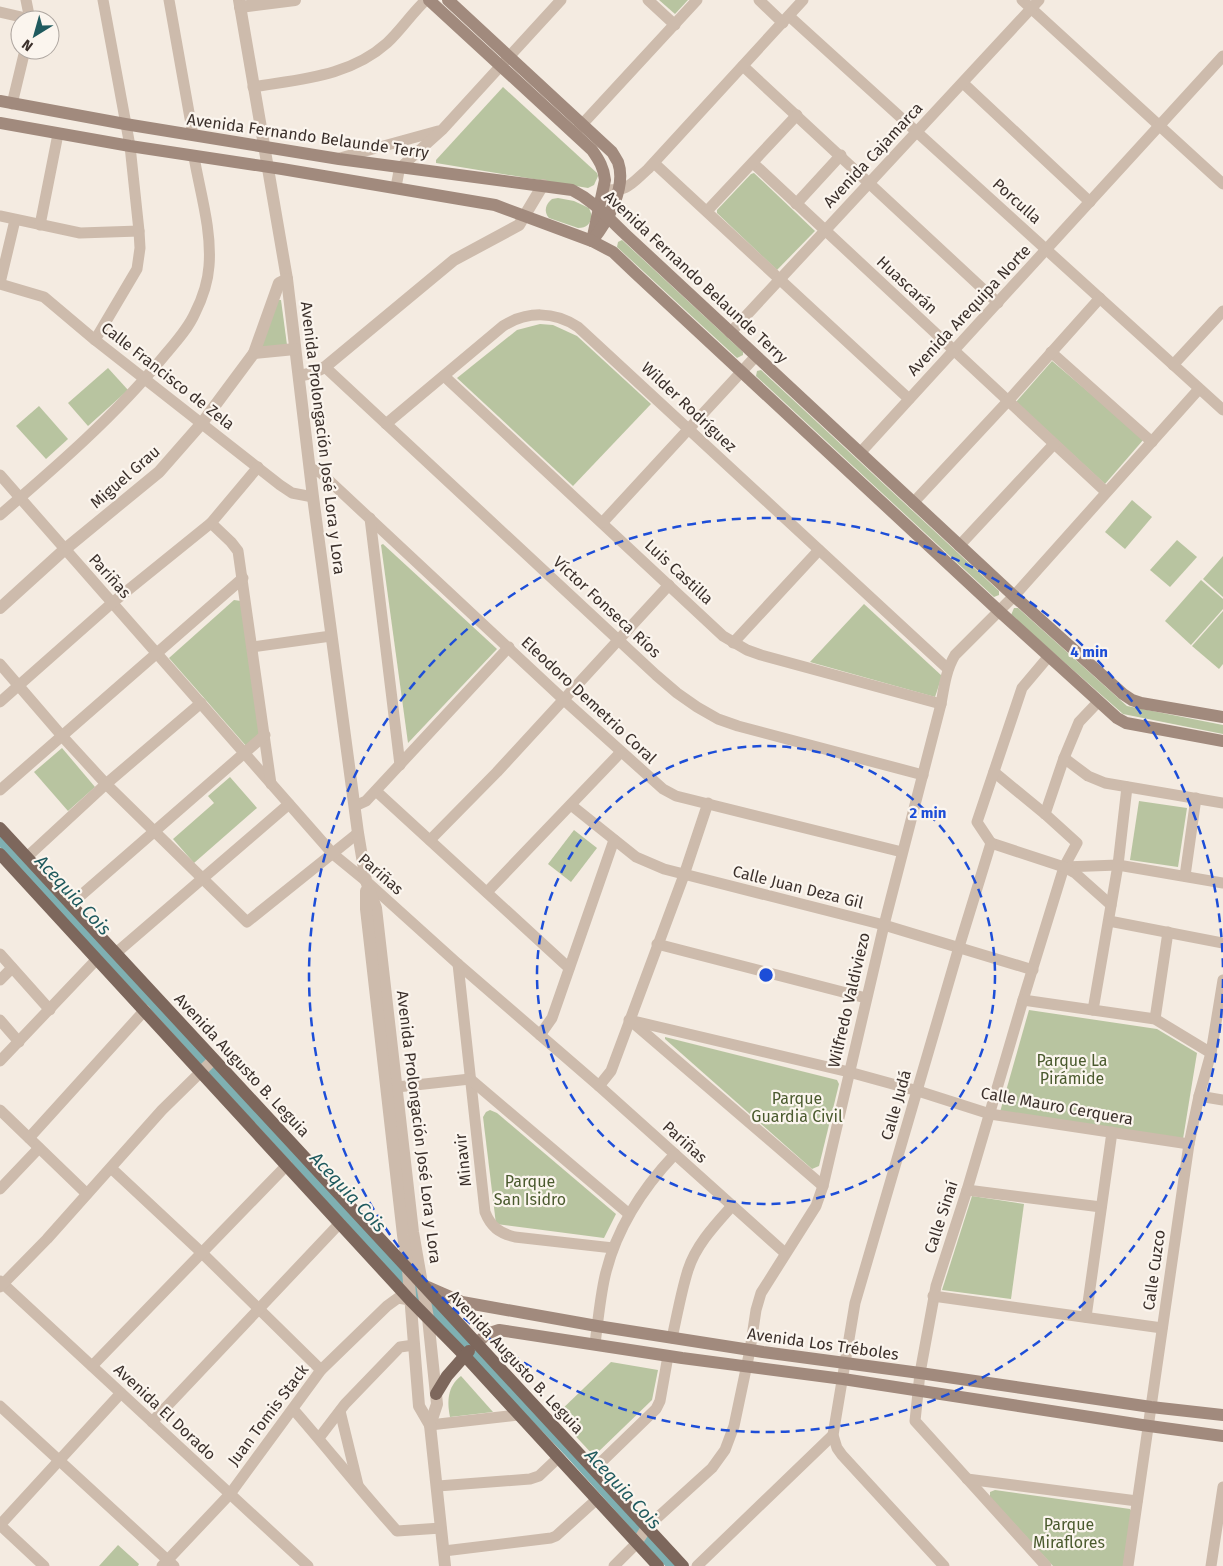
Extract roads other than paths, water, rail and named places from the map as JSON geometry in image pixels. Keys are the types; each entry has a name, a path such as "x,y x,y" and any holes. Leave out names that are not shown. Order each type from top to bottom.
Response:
{"main road":[{"path":"427,0 500,66 578,128 612,152 618,162 618,190 608,218 592,241"},
{"path":"448,0 509,56 578,128 600,161 604,170 605,180 592,241"},
{"name":"Avenida Fernando Belaunde Terry","path":"6,102 125,124 339,159 543,185 572,190 588,198 959,546 1132,700 1223,717"},
{"path":"0,123 194,157 267,166 495,204 592,241 612,252 1117,718 1126,722 1223,741"},
{"name":"Avenida Augusto B. Leguia","path":"0,828 683,1566"},
{"name":"Avenida Augusto B. Leguia","path":"0,854 202,1071 410,1300 464,1355 658,1566"},
{"name":"Avenida Los Tréboles","path":"423,1286 462,1302 597,1326 845,1364 920,1373 1151,1407 1223,1415"},
{"name":"Avenida Los Tréboles","path":"476,1344 487,1334 499,1330 668,1356 843,1378 918,1391 1223,1436"},
{"path":"436,1394 447,1376 464,1355 476,1344"}],"street":[{"path":"95,340 137,269 140,248 130,146 103,0"},
{"path":"170,0 193,135"},
{"path":"239,4 295,0"},
{"path":"253,87 331,74 350,67 370,56 388,42 427,0"},
{"path":"396,187 398,171 402,166 442,130 561,0"},
{"path":"648,0 674,25"},
{"path":"578,128 697,0"},
{"name":"Porculla","path":"759,0 786,19 917,132 1223,410"},
{"path":"603,190 627,188 654,163 803,0"},
{"path":"1022,0 1035,4 1159,126 1223,184"},
{"name":"Avenida Prolongación José Lora y Lora","path":"239,4 286,279 358,833 366,881 376,908 419,1406 430,1425"},
{"name":"Avenida Cajamarca","path":"730,332 1035,4"},
{"name":"Avenida Arequipa Norte","path":"860,453 1223,56"},
{"path":"6,102 21,60"},
{"path":"743,66 841,155 998,303"},
{"path":"963,83 1090,202"},
{"path":"707,211 797,115"},
{"path":"339,159 442,130"},
{"path":"40,225 58,134"},
{"path":"796,204 841,155"},
{"path":"0,515 113,413 146,378 179,338 195,314 204,290 209,267 210,244 194,157"},
{"path":"654,163 909,399"},
{"name":"Huascarán","path":"753,163 1106,492"},
{"path":"299,376 325,367 454,260 519,225 543,185"},
{"path":"0,216 80,233 139,231"},
{"path":"0,284 15,220"},
{"name":"Miguel Grau","path":"0,608 64,550 159,472 202,423 254,353 279,283 286,279"},
{"name":"Calle Francisco de Zela","path":"0,284 44,297 95,340 292,493 313,497"},
{"path":"913,503 1100,298"},
{"path":"1173,365 1223,311"},
{"name":"Wilder Rodríguez","path":"386,424 513,319 539,314 568,320 578,326 948,669"},
{"path":"254,353 295,349"},
{"path":"1051,352 1152,442"},
{"path":"603,522 756,356"},
{"name":"Víctor Fonseca Ríos","path":"325,367 677,693 718,719 758,732 923,775"},
{"name":"Luis Castilla","path":"444,376 603,522 723,636 733,643 761,655 941,704"},
{"name":"Wilfredo Valdiviezo","path":"614,1566 636,1543 646,1527 720,1459 730,1440 761,1293 816,1206 823,1186 866,998 941,704 948,669 955,655 1014,596 1199,389"},
{"path":"959,546 1054,444"},
{"path":"0,702 112,603 211,523 258,467"},
{"name":"Eleodoro Demetrio Coral","path":"310,468 321,473 564,700 663,789 676,796 902,852"},
{"name":"Pariñas","path":"0,476 333,854 599,1086 785,1253"},
{"path":"370,518 400,765"},
{"path":"211,523 238,551 272,784"},
{"path":"733,643 819,550"},
{"path":"0,790 243,578"},
{"path":"430,840 498,772 668,584"},
{"path":"252,647 331,636"},
{"path":"354,806 366,801 376,791 509,647"},
{"path":"1049,656 1022,688 977,822 991,843 1064,867 1075,873 1111,905"},
{"path":"0,664 106,784 246,922 358,833"},
{"path":"994,772 1046,814 1064,758 1079,722 1098,702"},
{"path":"27,857 106,784 201,703"},
{"path":"71,904 265,735"},
{"path":"487,892 621,752"},
{"path":"1064,758 1097,781 1223,803"},
{"path":"1093,1010 1118,865 1127,787"},
{"path":"376,791 570,968"},
{"path":"1185,876 1196,798"},
{"path":"599,1086 611,1071 684,875 708,803"},
{"path":"116,953 289,804"},
{"name":"Calle Juan Deza Gil","path":"571,805 636,857 647,863 684,875 884,925 1033,970"},
{"name":"Calle Sinaí","path":"1046,814 1077,843 1064,867 1022,1000 967,1190 933,1296 920,1373 915,1421 1046,1566"},
{"path":"540,1035 552,1018 614,840"},
{"name":"Calle Judá","path":"833,1435 855,1302 991,843"},
{"path":"1064,867 1118,865 1223,883"},
{"path":"1109,921 1223,943"},
{"path":"1155,1019 1168,932"},
{"path":"657,944 866,998"},
{"path":"0,954 50,1010"},
{"path":"0,1061 98,959"},
{"name":"Minavir","path":"458,964 485,1212 493,1228 515,1237 613,1248"},
{"path":"0,980 12,968"},
{"name":"Calle Cuzco","path":"1128,1566 1189,1144 1199,1096 1211,1053 1223,980"},
{"path":"1022,1000 1155,1019 1211,1053"},
{"path":"29,1138 145,1010"},
{"path":"0,1020 19,1042"},
{"path":"629,1020 823,1186"},
{"name":"Calle Mauro Cerquera","path":"629,1020 849,1072 990,1114 1189,1144"},
{"path":"1,1284 48,1239 162,1110 214,1059"},
{"path":"392,1088 470,1079 629,1214"},
{"name":"Avenida Prolongación José Lora y Lora","path":"392,1088 412,1232 428,1318 437,1404 430,1425"},
{"path":"1199,1096 1223,1100"},
{"path":"0,1110 87,1194"},
{"path":"1086,1317 1112,1132"},
{"path":"0,1189 39,1148"},
{"path":"594,1344 605,1274 613,1248 629,1214 647,1186 675,1154"},
{"path":"92,1366 286,1165"},
{"path":"111,1168 202,1253 321,1370"},
{"path":"967,1190 1102,1207"},
{"path":"672,1338 688,1269 713,1226 732,1206"},
{"path":"152,1422 340,1223"},
{"name":"Avenida El Dorado","path":"1,1284 308,1566"},
{"path":"933,1296 1162,1328"},
{"name":"Juan Tomis Stack","path":"168,1564 230,1494 321,1370 387,1306 398,1298 410,1300"},
{"path":"319,1438 340,1411 400,1347 414,1344"},
{"path":"594,1469 656,1409 660,1401 668,1356"},
{"path":"44,1566 0,1525 121,1393"},
{"path":"0,1406 168,1564"},
{"path":"293,1409 397,1531 441,1528"},
{"path":"340,1411 359,1488"},
{"path":"445,1566 438,1486 430,1425 518,1415"},
{"path":"697,1566 833,1435 842,1455 944,1566"},
{"path":"438,1486 530,1479 539,1476 558,1458"},
{"path":"967,1479 1137,1501"},
{"path":"1212,1566 1223,1487"},
{"path":"444,1551 551,1538 556,1536 596,1500"}],"waterway":[{"name":"Acequia Cois","path":"0,840 447,1325 568,1451 672,1566"}],"park label":[{"name":"Parque La Pirámide","path":"1072,1069"},
{"name":"Parque Guardia Civil","path":"797,1107"},
{"name":"Parque San Isidro","path":"530,1190"},
{"name":"Parque Miraflores","path":"1069,1533"}]}
